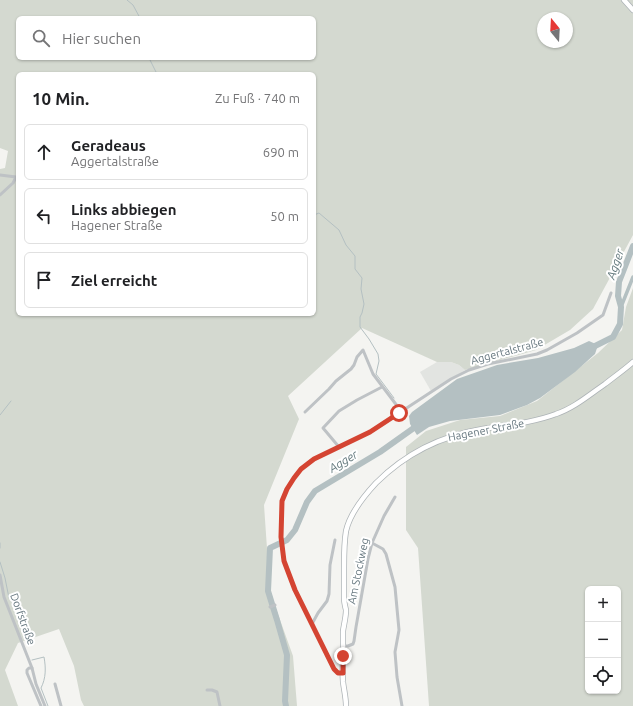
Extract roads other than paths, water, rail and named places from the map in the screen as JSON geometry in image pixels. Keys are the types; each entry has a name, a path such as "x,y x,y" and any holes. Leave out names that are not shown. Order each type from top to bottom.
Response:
{"main road":[{"path":"624,0 633,10"},
{"name":"Hagener Straße","path":"346,706 343,673 343,631 346,616 344,600 344,546 347,530 352,516 364,497 386,473 423,448 439,440 457,434 528,422 566,410 625,370 633,362"}],"street":[{"path":"0,175 16,177 13,183 0,195"},
{"name":"Aggertalstraße","path":"343,673 338,673 334,669 295,590 284,561 281,537 282,501 294,478 301,469 314,459 370,432 451,378 488,364 536,354 547,350 577,334 602,316 611,293"},
{"path":"305,412 336,381 351,369 357,357 363,350 371,369 382,387 401,411"},
{"path":"339,447 323,428 339,411 382,387"},
{"name":"Am Stockweg","path":"343,646 353,644 372,543 384,516 395,497"},
{"path":"312,624 318,612 327,601 329,594 330,565 335,540"},
{"path":"372,543 383,549 386,554 395,587 399,630 395,652 397,677 402,706"},
{"name":"Dorfstraße","path":"0,575 4,597 32,668 36,684 46,706"},
{"path":"270,607 275,605"},
{"name":"Dorfstraße","path":"32,668 29,668 27,673 41,706"},
{"path":"55,684 61,706"},
{"path":"207,690 217,692 220,706"}],"waterway":[{"path":"127,0 133,5 139,16"},
{"path":"150,60 156,72"},
{"path":"316,214 319,213 339,230 346,245 355,256 355,269 362,278 361,289 364,304 360,317 360,327 378,354 379,361 376,374 394,398"},
{"name":"Agger","path":"591,348 613,337 620,324 621,307 618,296 619,282 633,246"},
{"path":"621,307 633,277"},
{"path":"0,415 11,401"},
{"name":"Agger","path":"286,706 287,655 268,591 270,548 287,540 295,530 307,502 315,491 380,452 418,425"},
{"path":"0,543 0,548"},
{"path":"0,562 9,598"},
{"path":"32,660 44,657 45,673 41,688 48,706"}]}
